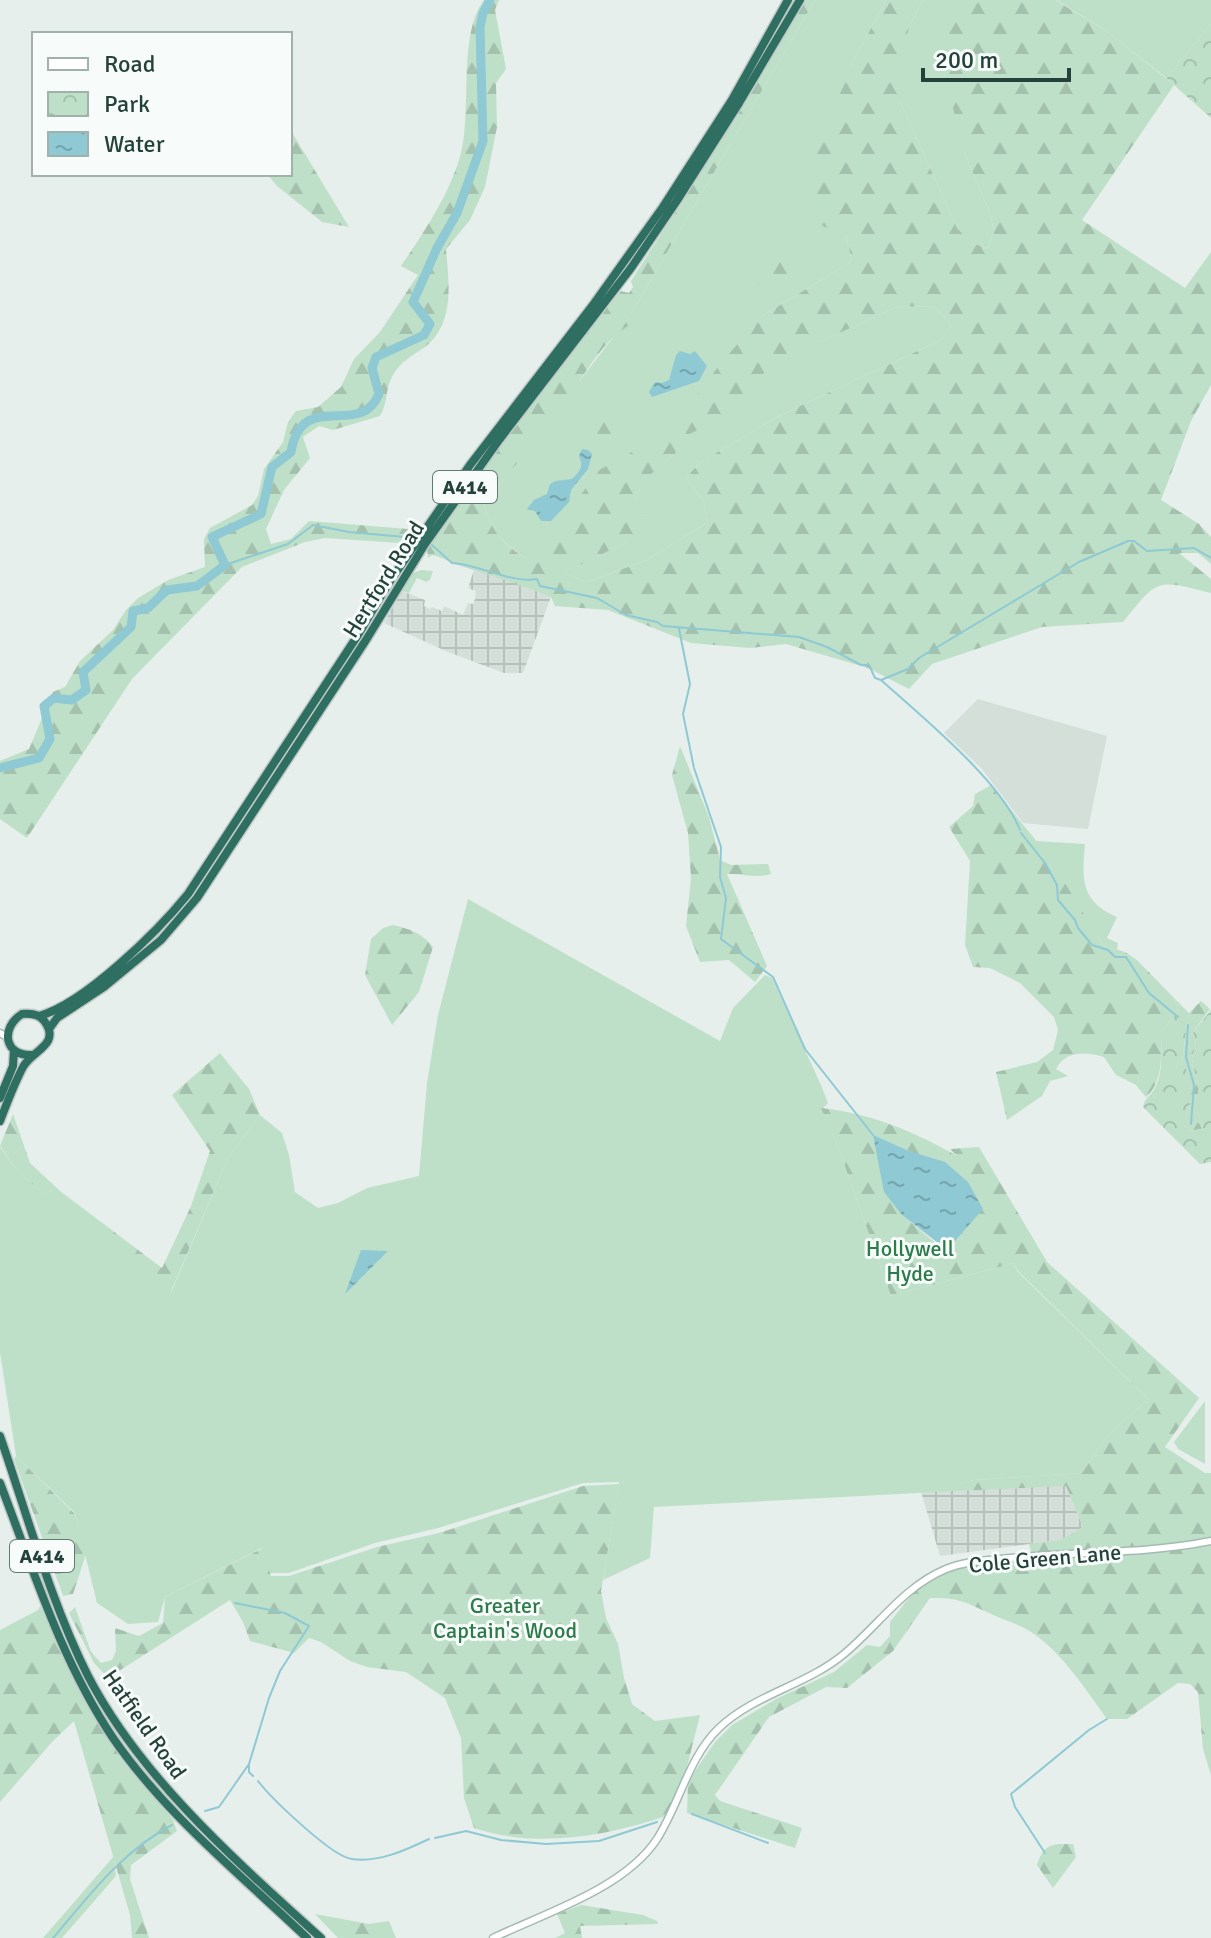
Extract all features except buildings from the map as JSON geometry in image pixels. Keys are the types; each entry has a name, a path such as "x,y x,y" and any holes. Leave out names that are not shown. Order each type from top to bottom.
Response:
{"highway":[{"name":"Hertford Road","path":"39,1016 62,1005 127,958 171,916 188,894 358,635 388,584 470,465 601,294 663,207 732,100 788,0"},
{"name":"Hertford Road","path":"49,1029 57,1018 104,987 161,940 197,898 425,544 658,229 723,129 800,0"},
{"path":"0,1121 23,1066 47,1044 49,1029 39,1016 22,1014 2,1033 14,1050 33,1055"},
{"path":"0,1098 13,1066 14,1050"},
{"name":"Hatfield Road","path":"0,1436 58,1603 87,1674 101,1698 168,1790 321,1938"},
{"name":"Hatfield Road","path":"0,1483 78,1679 133,1765 205,1843 307,1938"}],"main road":[{"name":"Cole Green Lane","path":"493,1938 628,1870 656,1841 697,1756 718,1730 754,1704 841,1657 921,1581 949,1568 973,1562 1032,1555 1140,1550 1211,1541"}],"shaded area":[{"path":"474,570 551,597 523,673 504,673 384,623 402,591 425,600 424,606 430,609 442,611 444,606 463,615 468,603 473,604 475,599 476,591 468,588"},
{"path":"978,699 1107,736 1088,829 1023,823 981,768 944,733"},
{"path":"1066,1485 1083,1527 1060,1540 940,1556 921,1492"}],"green space":[{"path":"484,0 499,0 495,10 506,69 496,83 497,127 485,187 470,220 446,249 446,315 435,338 396,370 380,416 333,430 319,426 303,437 310,458 284,490 266,529 271,544 291,539 309,521 408,529 400,543 325,538 305,542 242,567 132,679 27,838 0,819 0,761 29,749 53,692 65,687 80,661 113,630 138,598 168,580 205,567 204,539 210,528 252,505 258,496 264,469 283,442 288,422 296,411 318,407 341,387 354,359 380,332 418,275 401,266 442,200 460,157 471,33"},
{"path":"804,0 815,0 631,314 632,324 620,331 599,353 554,418 484,505 496,532 507,545 532,562 599,470 661,436 680,449 643,481 635,500 646,522 627,542 563,573 587,582 647,560 707,523 704,502 686,478 699,463 781,415 943,339 951,325 934,306 897,307 773,363 722,419 687,435 677,422 720,364 762,316 852,261 846,235 810,221 806,180 851,66 886,0 923,0 909,27 900,66 900,101 957,228 971,243 988,248 994,230 964,152 945,76 945,33 956,0 1055,0 1108,32 1174,85 1082,220 1185,288 1211,252 1211,385 1191,421 1161,500 1199,524 1211,537 1211,564 1198,553 1179,553 1211,579 1211,593 1179,585 1160,586 1144,597 1123,622 1042,627 932,664 909,689 868,668 786,644 750,648 691,643 608,610 555,606 551,597 436,556 428,558 427,549 477,475 613,299 621,291 629,293 633,287 631,281"},
{"path":"815,0 886,0 851,66 846,235 852,261 762,316 721,419 772,363 897,307 934,306 951,325 943,339 781,415 699,463 686,478 704,502 707,523 647,560 587,582 562,573 627,542 635,500 643,480 680,449 556,532 532,563 502,539 484,505 631,314"},
{"path":"923,0 956,0 964,152 994,230 988,248 970,243 957,228 900,101 899,66 909,27"},
{"path":"1056,0 1211,0 1211,24 1166,78 1108,32"},
{"path":"1211,24 1211,118 1166,78"},
{"path":"292,132 349,227 322,222 269,176 292,176"},
{"path":"788,252 809,275 807,278 763,289 751,273 754,263 761,258 770,265 780,262 782,253"},
{"path":"610,421 615,424 608,441 600,445 593,442 587,432 593,423"},
{"path":"421,570 433,571 430,580 426,582 417,578 409,593 402,591 357,664 355,662 403,583"},
{"path":"680,746 709,817 720,860 731,865 768,864 771,874 727,874 767,966 755,982 729,960 700,962 686,926 691,878 688,833 672,775"},
{"path":"991,785 1047,854 1103,945 1125,952 1137,960 1175,999 1178,1012 1161,1032 1159,1075 1146,1097 1136,1085 1116,1075 1104,1057 1077,1054 1065,1058 1056,1069 1068,1076 1050,1081 1042,1096 1007,1120 996,1072 1037,1062 1053,1050 1058,1030 1054,1017 1020,983 990,968 973,967 965,945 970,861 949,827 973,806 975,794"},
{"path":"1036,841 1085,844 1086,888 1096,904 1117,917 1107,938 1118,943 1117,950 1103,945"},
{"path":"468,899 720,1041 733,1008 765,975 772,978 828,1103 822,1109 891,1296 1014,1263 1017,1271 1148,1399 1107,1436 1082,1473 974,1480 956,1485 955,1491 654,1507 650,1558 603,1580 619,1482 583,1483 438,1528 375,1543 289,1573 270,1573 262,1548 165,1597 158,1622 128,1624 97,1603 75,1513 16,1456 0,1352 0,1147 19,1173 171,1293 228,1158 260,1115 282,1133 295,1192 318,1208 338,1203 367,1188 419,1176 427,1083 438,1015"},
{"path":"393,925 415,932 433,947 419,992 392,1025 365,975 371,939 383,928"},
{"path":"1175,999 1189,1013 1182,1059 1189,1078 1191,1101 1186,1117 1190,1131 1203,1126 1198,1113 1198,1088 1192,1059 1196,1042 1193,1032 1211,1010 1211,1162 1200,1164 1143,1107 1157,1085 1161,1032 1178,1012"},
{"path":"1201,1001 1210,1009 1193,1032 1196,1042 1192,1059 1198,1088 1198,1113 1203,1126 1189,1131 1186,1117 1191,1101 1182,1059 1189,1013"},
{"path":"220,1053 249,1089 260,1115 228,1158 170,1294 19,1173 0,1146 13,1114 30,1163 60,1191 162,1268 191,1206 210,1151 172,1095"},
{"name":"Hollywell Hyde","path":"821,1108 857,1114 892,1125 957,1156 950,1149 979,1147 1047,1262 1199,1398 1165,1447 1205,1473 1211,1473 1211,1775 1203,1749 1198,1692 1190,1684 1178,1683 1127,1719 1107,1719 1064,1662 1034,1634 961,1601 930,1598 893,1651 847,1688 826,1687 769,1717 715,1795 720,1801 802,1828 795,1848 687,1813 688,1781 715,1742 732,1725 776,1699 834,1672 867,1645 880,1647 890,1636 890,1622 920,1584 924,1588 921,1581 949,1568 1032,1554 1029,1544 1060,1540 1083,1527 1066,1486 955,1491 955,1485 974,1480 1082,1473 1107,1436 1148,1399 1017,1270 1014,1263 891,1296 837,1144","holes":["874,1136 909,1151 947,1250 902,1215"]},
{"path":"1205,1401 1205,1464 1178,1449 1174,1442"},
{"path":"16,1456 75,1514 86,1554 73,1594 63,1596 14,1459"},
{"name":"Greater Captain's Wood","path":"619,1484 601,1591 632,1704 655,1721 700,1715 686,1771 666,1816 620,1829 546,1839 522,1838 474,1828 464,1798 461,1738 445,1698 406,1672 367,1667 309,1638 294,1653 250,1641 230,1600 108,1678 94,1663 69,1613 75,1607 91,1652 101,1663 112,1660 116,1651 115,1628 139,1636 163,1623 165,1597 263,1548 271,1576 289,1576 377,1547 439,1533 583,1486"},
{"path":"40,1606 103,1731 173,1820 177,1831 131,1865 130,1879 149,1938 132,1938 130,1915 74,1721 0,1802 0,1630 38,1610"},
{"path":"1058,1844 1073,1844 1076,1857 1053,1888 1037,1865 1044,1850"},
{"path":"114,1856 116,1876 62,1938 43,1938"},
{"path":"581,1905 643,1915 658,1924 580,1926 582,1938 555,1938 565,1933 557,1914"},
{"path":"315,1914 369,1924 389,1921 396,1938 338,1938"}],"water":[{"path":"680,351 690,354 695,351 707,366 699,381 652,397 649,392 655,382 669,380"},
{"path":"582,449 592,454 588,469 571,490 569,502 551,521 541,521 535,511 527,509 534,500 547,494 550,484 575,476 581,466 579,456"},
{"path":"873,1135 945,1162 968,1182 983,1209 947,1250 902,1215 884,1192"},
{"path":"361,1250 388,1251 345,1294"}],"waterway":[{"path":"0,768 39,758 50,739 44,706 54,698 72,700 86,690 83,672 131,627 133,611 148,608 167,590 197,586 225,565 212,537 261,514 272,467 291,452 297,433 307,422 319,417 359,413 370,407 379,394 372,368 376,357 424,335 430,324 413,302 437,248 457,213 483,141 480,27 490,0"},
{"path":"225,565 288,544 313,525 405,537"},
{"path":"881,680 908,669 919,658 1079,562 1128,541 1134,541 1147,551 1194,548 1211,558"},
{"path":"432,545 452,563 517,579 537,579 540,586 597,598 626,615 663,626 799,637 827,647 861,665 869,665 875,678 917,712 978,770 996,791 1020,830"},
{"path":"679,629 690,684 683,714 694,768 721,847 720,877 726,898 721,939 773,977 805,1049 873,1135"},
{"path":"1021,833 1045,863 1057,885 1058,900 1092,945 1108,950 1115,957 1126,957 1149,993 1178,1017"},
{"path":"1188,1025 1186,1057 1194,1085 1191,1124"},
{"path":"235,1603 285,1613 309,1626 280,1671 249,1764"},
{"path":"1045,1853 1015,1807 1011,1794 1089,1730 1107,1719"},
{"path":"205,1811 219,1807 249,1764 249,1772 253,1776"},
{"path":"258,1781 288,1813 343,1856 362,1860 382,1857 429,1839"},
{"path":"692,1814 768,1843"},
{"path":"435,1838 466,1831 501,1840 546,1844 599,1841 657,1822"},
{"path":"53,1938 122,1861 172,1825"}]}
